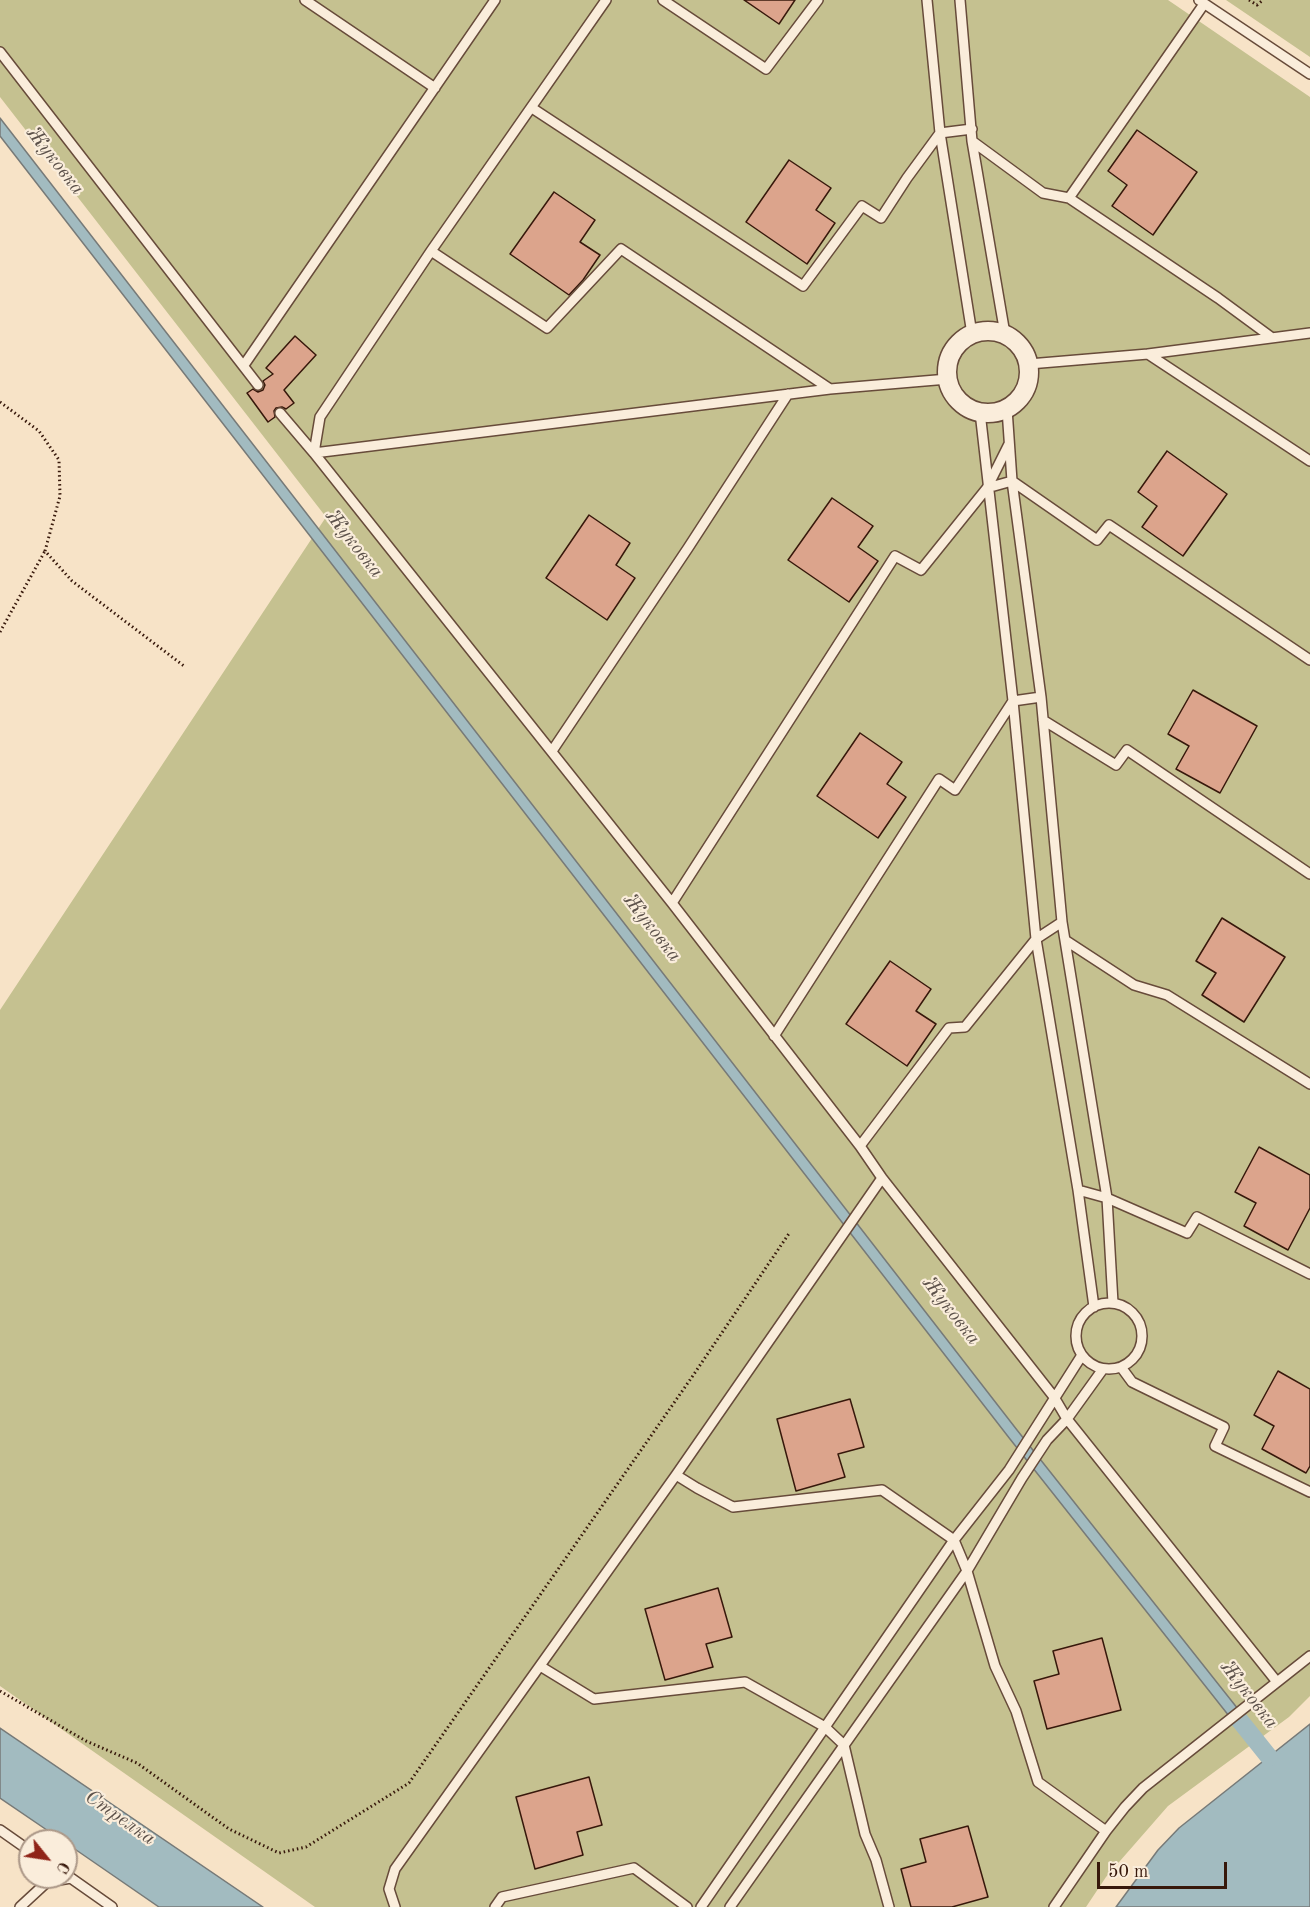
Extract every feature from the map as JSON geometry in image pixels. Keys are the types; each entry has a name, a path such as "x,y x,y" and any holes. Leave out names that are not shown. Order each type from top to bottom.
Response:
{"street":[{"path":"983,331 1005,334 1024,352 1029,364 1029,377 1025,390 1007,409 980,412 969,408 959,401 948,379 948,365 952,352 972,334 983,331"}],"lane":[{"path":"305,0 435,88"},
{"path":"244,365 495,0"},
{"path":"314,453 320,417 431,251 606,0"},
{"path":"663,0 766,69 818,0"},
{"path":"927,0 940,133 972,334"},
{"path":"960,0 972,141 1005,334"},
{"path":"1070,198 1201,2 1310,74"},
{"path":"0,52 258,385"},
{"path":"532,108 804,286 862,206 881,218 940,133 972,129"},
{"path":"972,141 1042,193 1070,198 1218,298 1271,337"},
{"path":"431,251 547,328 621,249 830,389"},
{"path":"1029,364 1148,354 1310,333"},
{"path":"1148,354 1310,461"},
{"path":"314,453 830,389 948,379"},
{"path":"552,751 788,394"},
{"path":"1007,409 1012,481 1041,697 1062,922 1107,1198 1113,1303"},
{"path":"980,412 1013,701 1036,939 1078,1190 1094,1307"},
{"path":"280,413 672,903 860,1146 882,1178 1054,1397 1067,1419 1277,1682"},
{"path":"672,903 895,555 921,570 987,488 1010,442"},
{"path":"987,488 1012,481"},
{"path":"1012,481 1097,540 1109,525 1310,660"},
{"path":"774,1036 939,778 955,790 1013,701 1041,697"},
{"path":"1043,720 1116,765 1127,750 1310,874"},
{"path":"860,1146 949,1028 965,1027 1036,939 1062,922"},
{"path":"1065,940 1134,985 1167,995 1310,1084"},
{"path":"395,1907 389,1889 395,1869 676,1474 882,1178"},
{"path":"1078,1190 1107,1198 1187,1233 1197,1218 1310,1274"},
{"path":"1113,1303 1124,1306 1133,1313 1142,1332 1142,1343 1138,1354 1121,1368 1103,1369 1087,1362 1077,1345 1076,1334 1085,1313 1094,1307 1113,1303"},
{"path":"700,1907 954,1540 1009,1470 1082,1355"},
{"path":"1121,1368 1132,1382 1224,1427 1215,1446 1310,1492"},
{"path":"730,1907 967,1571 1047,1440 1067,1419 1103,1369"},
{"path":"676,1474 733,1507 882,1490 954,1540 967,1571 995,1665 1017,1711 1038,1782 1106,1831"},
{"path":"1054,1907 1106,1831 1143,1788 1310,1656"},
{"path":"540,1666 594,1699 745,1682 825,1726 844,1745 865,1834 876,1860 889,1907"},
{"path":"0,1830 18,1843"},
{"path":"495,1907 502,1897 634,1868 687,1907"},
{"path":"78,1883 112,1907"},
{"path":"20,1907 39,1889"}],"path":[{"path":"1250,0 1257,5 1263,0"},
{"path":"0,402 39,431 59,460 60,496 45,551 0,632"},
{"path":"45,551 72,581 184,666"},
{"path":"0,1691 86,1741 136,1763 229,1828 279,1853 306,1847 409,1783 692,1377 790,1232"}],"shaded area":[{"path":"0,0 1168,0 1310,97 1310,1696 1289,1717 1168,1806 1106,1877 1086,1907 315,1907 0,1686 0,1010 326,517 0,97"},
{"path":"1226,0 1310,0 1310,57"}],"water":[{"path":"0,118 1017,1430 1257,1733 1248,1740 1010,1439 0,136"},
{"path":"1310,1724 1310,1907 1116,1907 1158,1850 1179,1828"},
{"name":"Стрелка","path":"0,1728 263,1907 159,1907 78,1851 78,1829 45,1829 0,1798"}],"building":[{"path":"744,0 795,0 779,24"},
{"path":"1137,130 1197,172 1153,235 1112,206 1127,185 1108,171"},
{"path":"789,160 831,188 816,210 835,223 807,264 746,222"},
{"path":"554,192 595,220 580,242 600,255 583,280 569,295 510,254"},
{"path":"295,336 316,355 284,390 294,403 286,409 276,408 275,417 268,422 247,393 253,389 258,392 263,390 265,385 263,381 273,374 266,368"},
{"path":"1167,451 1227,494 1183,556 1142,527 1157,506 1138,492"},
{"path":"832,498 873,526 858,547 878,561 849,602 788,560"},
{"path":"589,515 630,543 616,565 635,578 607,620 546,578"},
{"path":"1193,690 1257,726 1220,793 1176,769 1189,746 1168,734"},
{"path":"860,733 902,762 887,784 906,797 878,838 817,796"},
{"path":"1222,918 1285,957 1244,1022 1202,995 1216,973 1196,961"},
{"path":"890,961 931,989 916,1011 936,1024 907,1066 846,1024"},
{"path":"1259,1147 1310,1175 1310,1208 1288,1250 1244,1226 1256,1203 1235,1192"},
{"path":"1278,1371 1310,1389 1310,1466 1306,1473 1262,1449 1274,1426 1254,1415"},
{"path":"850,1399 864,1447 838,1454 845,1477 796,1491 777,1419"},
{"path":"718,1588 732,1637 706,1644 713,1667 665,1680 645,1609"},
{"path":"1102,1638 1121,1710 1047,1729 1034,1681 1059,1674 1053,1651"},
{"path":"589,1777 602,1825 577,1832 583,1855 535,1869 516,1797"},
{"path":"968,1826 988,1897 952,1907 911,1907 901,1869 926,1862 920,1839"}],"waterway":[{"name":"Жуковка","path":"1237,1717 1269,1757"}]}
